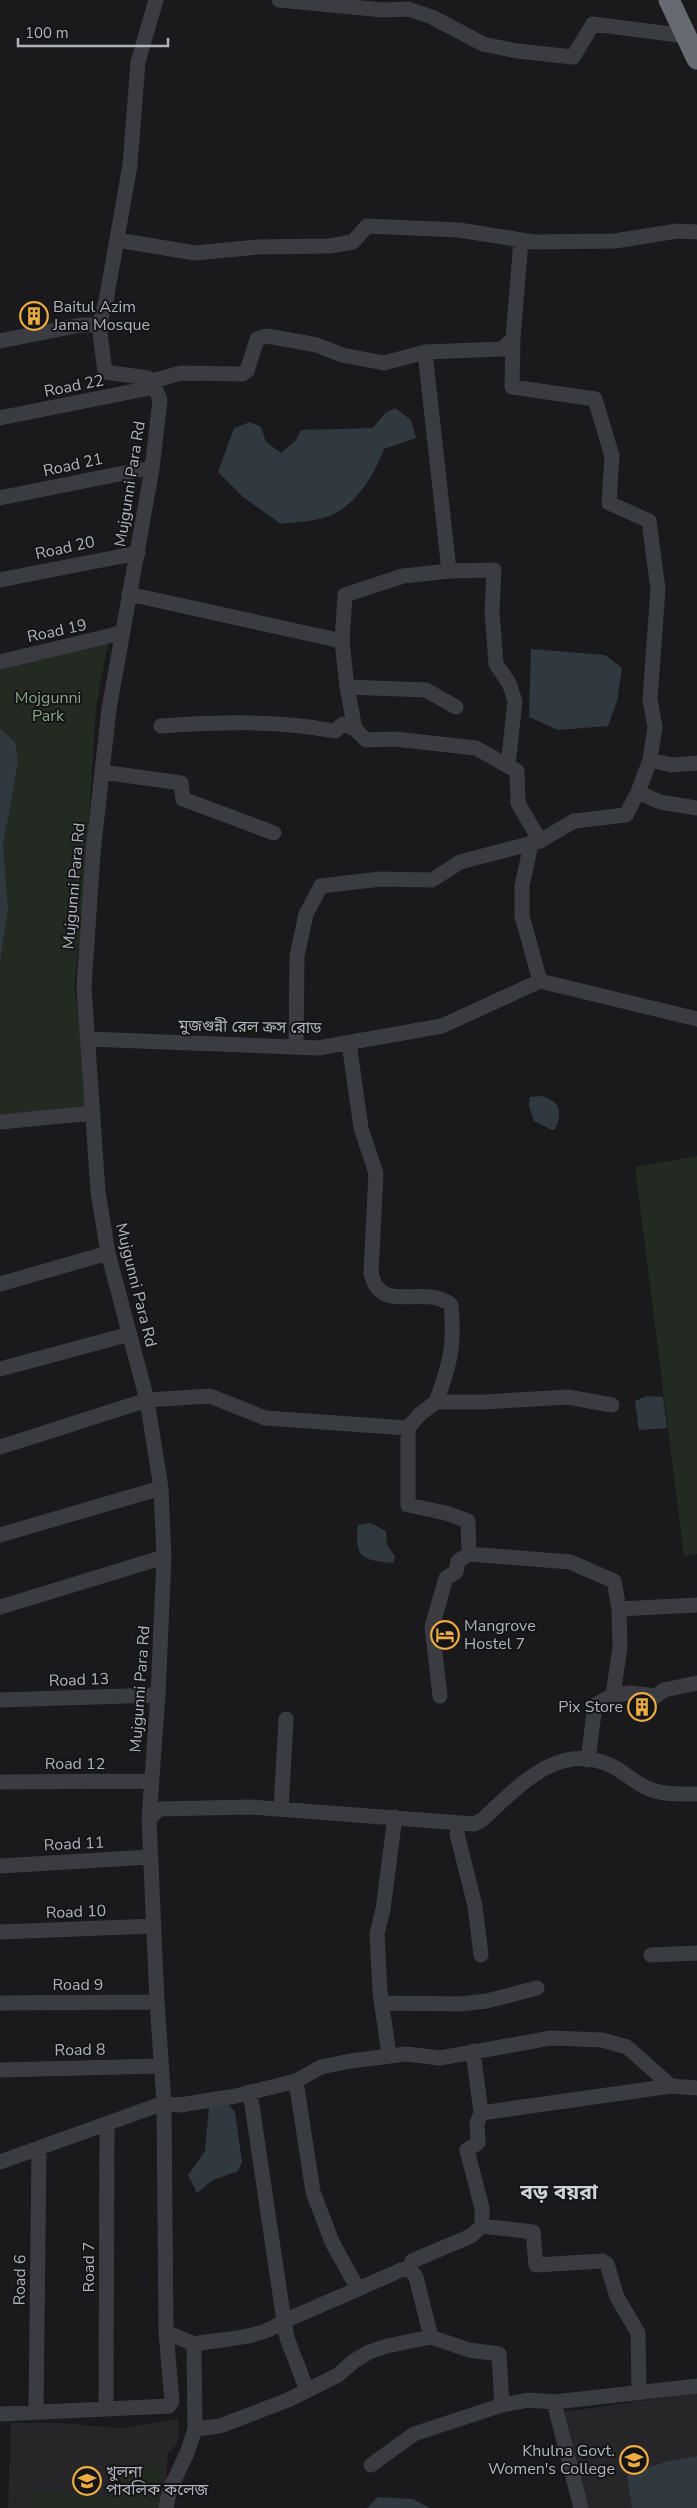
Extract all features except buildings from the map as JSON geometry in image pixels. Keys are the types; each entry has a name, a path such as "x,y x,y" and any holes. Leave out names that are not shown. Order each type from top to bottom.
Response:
{"highway":[{"path":"669,0 697,59"}],"street":[{"path":"153,384 148,378 105,372 99,324 106,302 130,165 138,62 156,0"},
{"path":"279,0 384,10 408,9 432,17 483,44 517,51 574,57 593,24 686,36"},
{"path":"117,240 195,253 257,247 329,246 353,242 367,226 402,226 459,230 521,240 615,241 677,231 697,232"},
{"path":"296,1047 297,956 306,914 321,886 381,880 432,880 460,862 536,842 574,821 626,815 638,792 650,760 655,727 650,700 658,588 650,521 609,503 612,456 595,400 512,387 512,339 521,240"},
{"path":"0,341 80,325 99,324"},
{"name":"Road 22","path":"0,418 153,384 181,373 242,374 247,371 257,339 267,336 317,346 342,355 384,363 425,352"},
{"path":"449,571 425,352 502,349 512,339"},
{"name":"Mujgunni Para Rd","path":"106,2409 169,2406 172,2401 166,2332 164,2103 160,2066 149,1819 158,1695 164,1557 161,1488 147,1400 108,1253 98,1192 87,1039 86,952 102,772 121,634 138,553 152,469 160,400 153,384"},
{"name":"Road 21","path":"0,498 152,469"},
{"name":"Road 20","path":"0,580 138,553"},
{"path":"508,766 515,701 509,683 496,664 492,611 494,570 449,571 403,576 345,595 342,641 347,688 356,728 366,740 394,739 476,748 508,766 517,771 518,803 536,842 522,886 522,916 540,981 697,1019"},
{"path":"130,594 342,641"},
{"name":"Road 19","path":"0,662 121,634"},
{"path":"347,688 426,690 456,707"},
{"path":"161,726 283,724 335,731 343,724 356,728"},
{"path":"650,760 672,765 697,763"},
{"path":"102,772 181,783 183,800 274,832"},
{"path":"638,792 660,802 697,808"},
{"name":"মুজগুন্নী রেল ক্রস রোড","path":"87,1039 318,1048 442,1026 540,981"},
{"path":"349,1042 361,1128 376,1173 371,1272 374,1284 379,1292 390,1297 430,1296 443,1299 451,1305 454,1334 452,1354 436,1402 420,1414 408,1428 408,1505 446,1513 468,1521 469,1554"},
{"path":"0,1122 93,1113"},
{"path":"0,1284 108,1253"},
{"path":"0,1369 130,1334"},
{"path":"0,1447 147,1400 210,1396 265,1418 408,1428"},
{"path":"436,1402 484,1402 568,1397 612,1405"},
{"path":"0,1536 161,1488"},
{"path":"440,1696 432,1627 446,1578 456,1572 458,1561 469,1554 570,1562 614,1581 619,1609 620,1647 613,1695"},
{"path":"0,1606 164,1557"},
{"path":"619,1609 697,1605"},
{"path":"588,1760 595,1705 613,1695 631,1693 656,1696 664,1690 697,1683"},
{"name":"Road 13","path":"0,1700 158,1695"},
{"path":"281,1809 286,1719"},
{"path":"149,1819 159,1808 281,1809 474,1824 482,1820 528,1779 553,1763 588,1760 613,1766 646,1787 677,1794 697,1794"},
{"name":"Road 12","path":"0,1782 151,1781"},
{"path":"389,2055 381,2003 377,1934 383,1908 395,1817"},
{"path":"459,1824 457,1834 475,1906 481,1956"},
{"name":"Road 11","path":"0,1866 150,1857"},
{"name":"Road 10","path":"0,1932 154,1926"},
{"path":"651,1955 697,1953"},
{"path":"381,2003 459,2004 487,2001 537,1988"},
{"name":"Road 9","path":"0,2003 157,2002"},
{"path":"0,2162 164,2103 180,2105 250,2092 296,2080 322,2067 389,2055 406,2054 440,2058 551,2038 602,2040 627,2047 671,2086"},
{"path":"410,2269 412,2261 471,2236 482,2226 482,2208 466,2150 478,2143 477,2123 482,2113 473,2051"},
{"name":"Road 8","path":"0,2070 160,2066"},
{"path":"296,2080 313,2192 332,2242 358,2289"},
{"path":"482,2113 671,2086 697,2088"},
{"path":"250,2092 287,2338 307,2390"},
{"name":"Road 7","path":"106,2409 107,2124"},
{"name":"Road 6","path":"36,2412 39,2148"},
{"path":"482,2226 533,2232 536,2265 602,2261 607,2264 617,2297 638,2333 639,2394"},
{"path":"166,2332 194,2344 247,2336 274,2328 284,2321 401,2270 410,2269"},
{"path":"410,2269 416,2277 431,2337"},
{"path":"195,2429 220,2426 307,2390 338,2375 354,2361 369,2352 387,2346 431,2337 469,2350 499,2354 502,2405"},
{"path":"166,2508 170,2489 188,2453 195,2429 194,2344"},
{"path":"371,2465 414,2434 502,2405 529,2400 554,2402 639,2394 697,2386"},
{"path":"554,2402 581,2508"},
{"path":"0,2414 106,2409"}],"shaded area":[{"path":"395,408 411,420 416,438 384,449 361,491 344,508 323,518 281,524 243,497 218,472 234,428 250,422 261,427 266,442 281,453 296,440 301,430 373,428 385,413"},
{"path":"531,649 605,655 622,668 617,701 608,726 558,730 529,717"},
{"path":"0,729 15,742 18,762 3,845 8,909 0,961"},
{"path":"542,1096 553,1101 558,1108 559,1117 555,1129 552,1130 534,1121 529,1106 530,1097"},
{"path":"647,1396 663,1397 667,1428 639,1430 635,1401"},
{"path":"370,1523 386,1531 387,1545 395,1556 393,1563 367,1558 359,1551 357,1544 358,1525"},
{"path":"227,2103 235,2112 242,2162 238,2171 213,2180 197,2193 188,2175 205,2151 209,2107"},
{"name":"Khulna Govt. Women's College","path":"697,2393 697,2508 586,2508 557,2413"},
{"name":"খুলনা পাবলিক কলেজ","path":"178,2419 178,2442 168,2454 164,2508 8,2508 11,2423 60,2423 120,2428"},
{"path":"697,2456 697,2508 632,2508 627,2475 668,2461"},
{"path":"378,2497 413,2499 430,2508 367,2508"}],"green space":[{"name":"Mojgunni Park","path":"108,643 96,708 83,910 74,988 85,1039 87,1109 0,1114 0,667"},
{"path":"697,1156 697,1554 684,1556 635,1167"},
{"path":"121,2466 162,2467 160,2508 31,2508 31,2493 120,2496"}],"place":[{"name":"Baitul Azim Jama Mosque","path":"34,316"},
{"name":"Mangrove Hostel 7","path":"445,1635"},
{"name":"Pix Store","path":"642,1707"},
{"name":"Khulna Govt. Women's College","path":"634,2460"},
{"name":"খুলনা পাবলিক কলেজ","path":"87,2481"}],"district":[{"name":"বড় বয়রা","path":"559,2192"}]}
